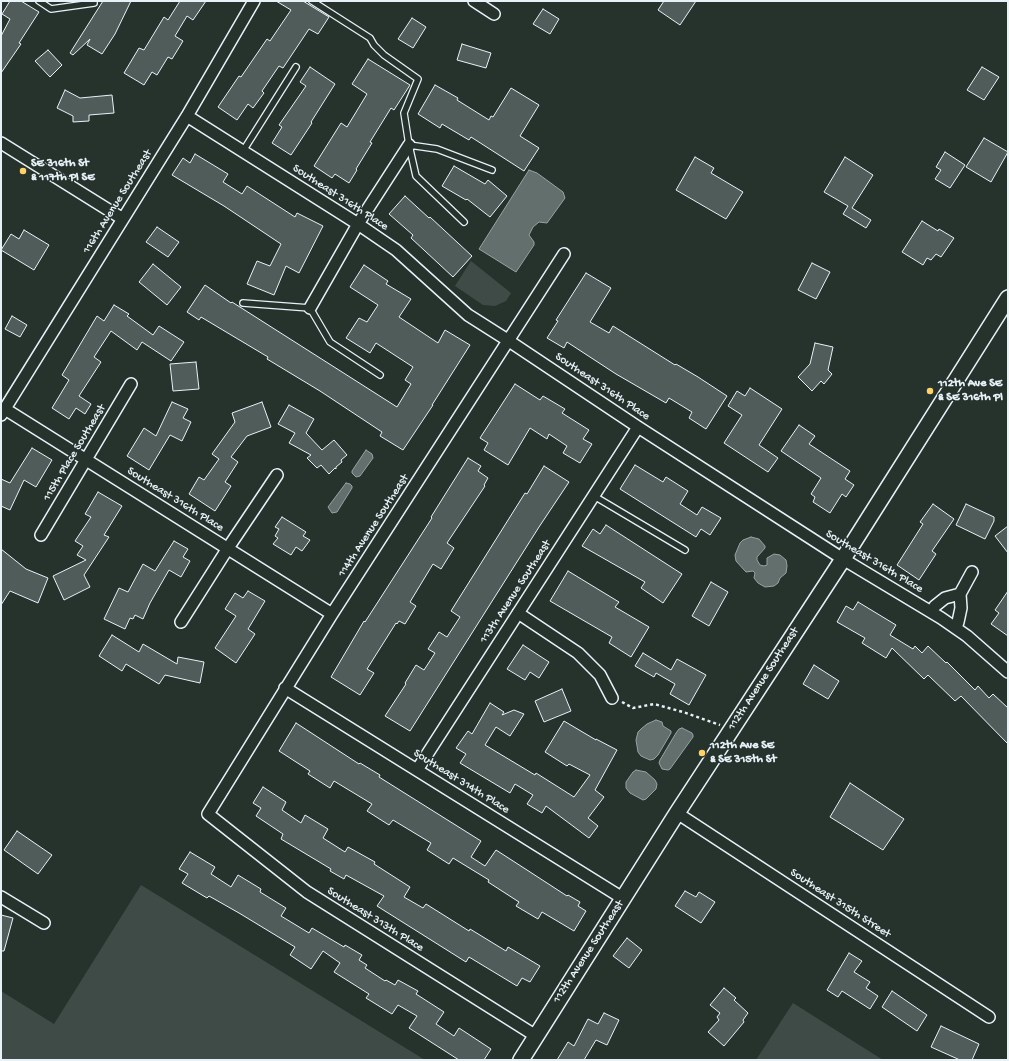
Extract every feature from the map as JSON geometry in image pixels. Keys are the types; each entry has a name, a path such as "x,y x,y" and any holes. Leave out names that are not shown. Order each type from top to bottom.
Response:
{"street":[{"name":"116th Avenue Southeast","path":"3,412 187,116 254,1"},
{"path":"474,1 494,14"},
{"name":"Southeast 316th Place","path":"187,116 358,224 396,250 468,315 843,559 956,628 1008,672"},
{"path":"1,143 123,219"},
{"path":"310,308 358,224 409,145"},
{"name":"114th Avenue Southeast","path":"208,814 332,614 564,254"},
{"name":"112th Avenue Southeast","path":"521,1060 677,813 843,559 1008,298"},
{"name":"115th Place Southeast","path":"41,535 131,384"},
{"name":"Southeast 316th Place","path":"3,412 85,459 332,614"},
{"name":"113th Avenue Southeast","path":"417,770 638,427"},
{"path":"182,622 228,548 278,475"},
{"path":"956,628 961,608 960,594 972,572"},
{"path":"931,612 934,606 945,598 960,594"},
{"path":"518,613 578,653 600,674 612,698"},
{"name":"Southeast 314th Place","path":"285,688 624,899"},
{"name":"Southeast 315th Street","path":"677,813 989,1017"},
{"name":"Southeast 313th Place","path":"208,814 307,892 536,1036"},
{"path":"1,897 44,923"}],"lane":[{"path":"39,1 51,9 94,3"},
{"path":"312,1 370,38 374,45 384,55 418,79 404,113 416,176 464,222"},
{"path":"243,151 296,67"},
{"path":"409,145 437,149 492,170"},
{"path":"243,303 310,308 330,342 380,375"},
{"path":"594,496 685,550"}],"path":[{"path":"612,698 633,708 654,704 732,728"}],"shaded area":[{"path":"529,170 537,173 563,192 565,198 547,223 539,222 533,227 529,235 534,242 534,245 516,272 479,249"},
{"path":"471,261 511,293 506,301 495,306 483,305 455,286"},
{"path":"366,450 372,454 373,458 360,476 356,477 352,471"},
{"path":"346,483 350,484 352,488 337,512 332,513 328,507"},
{"path":"751,537 759,539 765,546 757,557 760,565 767,565 767,558 774,554 780,555 786,560 786,573 774,586 765,587 758,583 754,578 755,573 753,571 746,572 736,561 735,555 740,543"},
{"path":"656,720 662,722 663,726 671,731 671,733 658,755 654,759 650,760 641,756 638,752 636,740 638,732 641,729 647,724"},
{"path":"682,728 692,733 693,737 670,769 662,769 659,763 660,760 676,733"},
{"path":"636,770 646,772 655,780 657,784 656,789 643,800 630,793 626,788 626,782"},
{"path":"141,885 425,1060 1,1060 1,991 54,1024"},
{"path":"793,1003 883,1060 756,1060"}],"building":[{"path":"10,1 21,1 39,12 19,43 21,44 1,73 1,36 10,19 2,14"},
{"path":"103,1 131,1 115,34 102,54 87,45 90,39 73,55 70,53"},
{"path":"180,1 206,1 193,20 187,16 175,36 183,41 172,59 168,57 157,75 152,72 144,85 124,73 139,48 144,50 164,17 168,20"},
{"path":"276,1 303,1 329,17 318,34 309,29 283,68 279,66 262,91 264,93 253,108 248,104 237,120 218,107 267,39 270,41 291,10"},
{"path":"664,1 696,1 680,25 658,10"},
{"path":"543,9 559,19 550,34 533,24"},
{"path":"412,18 426,27 413,48 398,39"},
{"path":"462,44 491,53 486,68 457,60"},
{"path":"48,50 62,65 50,77 35,61"},
{"path":"368,59 410,85 394,110 391,108 370,142 372,143 349,183 335,174 332,178 314,166 341,123 347,127 367,94 352,84"},
{"path":"310,67 335,84 291,155 272,143 282,127 279,125 306,86 300,82"},
{"path":"982,67 999,77 984,100 967,90"},
{"path":"435,85 458,98 457,100 489,120 491,116 493,117 511,88 539,105 520,136 539,148 524,171 471,137 469,140 442,124 440,128 418,114"},
{"path":"65,90 80,98 112,95 114,113 89,115 89,121 73,122 73,116 57,108"},
{"path":"984,138 1008,152 991,182 966,167"},
{"path":"945,152 965,165 950,188 935,179 941,170 936,167"},
{"path":"195,154 228,174 223,182 242,194 247,186 295,217 297,213 323,226 299,273 286,266 274,295 247,284 257,261 270,266 281,244 224,206 172,175 183,158 190,163"},
{"path":"695,157 714,168 711,173 743,192 726,219 676,190"},
{"path":"845,157 873,175 852,208 871,220 866,228 843,214 848,206 824,192"},
{"path":"454,166 485,184 488,180 507,196 490,217 467,199 466,200 442,186"},
{"path":"405,196 472,256 453,277 411,238 413,235 389,214"},
{"path":"922,221 938,231 939,229 954,238 941,257 936,254 931,260 927,258 923,265 902,252"},
{"path":"157,227 179,242 168,257 146,242"},
{"path":"24,230 49,245 34,270 1,250 11,234 19,239"},
{"path":"812,263 830,272 816,299 798,290"},
{"path":"153,264 181,287 167,305 139,282"},
{"path":"364,265 388,281 386,284 411,299 399,317 438,343 445,330 470,345 403,450 380,436 382,432 320,391 267,359 268,357 201,317 199,320 187,312 205,285 231,303 232,302 397,407 411,384 405,380 413,367 376,343 370,353 346,338 359,318 367,322 378,305 350,287"},
{"path":"586,273 611,288 590,322 609,333 613,326 727,396 706,429 689,418 692,412 669,398 666,403 616,374 567,342 564,348 547,338 558,321 556,320"},
{"path":"114,305 129,314 127,316 153,335 159,326 184,342 171,361 142,342 137,350 111,331 94,357 101,362 79,396 91,404 85,414 76,408 69,419 52,408 69,380 62,375 97,316 104,321"},
{"path":"12,316 27,325 20,337 5,329"},
{"path":"815,343 833,347 828,370 832,374 824,384 821,381 812,391 798,377 810,364"},
{"path":"196,362 199,389 173,391 170,364"},
{"path":"515,384 540,400 543,396 565,409 562,413 589,430 583,439 592,444 580,463 563,453 567,446 549,434 547,439 530,428 508,465 484,450 488,443 480,438"},
{"path":"750,388 782,409 759,445 778,458 768,472 724,443 742,415 728,406 737,391 745,396"},
{"path":"172,402 188,409 183,418 191,422 182,441 170,435 149,470 127,456 144,428 156,436"},
{"path":"262,402 271,427 247,436 231,457 238,462 225,482 231,486 215,511 189,494 199,477 204,480 219,459 212,454 235,422 232,413"},
{"path":"289,405 314,419 306,433 322,450 334,440 347,455 341,460 342,462 336,467 336,469 335,468 329,474 321,465 317,468 307,458 311,455 289,443 295,433 278,424"},
{"path":"799,425 815,436 809,444 850,471 845,479 854,485 846,497 842,494 830,513 813,502 815,497 811,494 821,478 781,451"},
{"path":"32,448 52,460 36,487 24,480 10,510 1,506 1,479 10,483"},
{"path":"468,458 481,466 478,471 488,478 484,485 485,486 447,543 454,548 441,569 433,564 410,602 416,606 405,624 399,621 397,624 396,623 367,669 374,673 360,695 331,677 364,621 365,622 432,518 431,517"},
{"path":"635,465 663,482 666,477 688,491 680,504 697,515 702,507 721,518 710,535 701,529 696,537 620,489"},
{"path":"544,466 569,482 410,731 385,716 406,684 405,683 416,665 424,670 435,653 428,649 439,632 447,637 460,617 451,611 525,493 527,494"},
{"path":"98,492 122,506 104,535 109,537 84,575 90,587 64,600 53,576 86,560 77,555 83,546 75,541 91,517 85,514"},
{"path":"933,504 954,519 932,551 936,554 919,580 897,565 923,524 920,522"},
{"path":"966,504 994,517 994,521 985,539 956,525"},
{"path":"282,517 306,532 303,536 310,540 302,551 296,547 291,555 273,544 278,538 275,536 279,529 275,527"},
{"path":"606,525 682,574 663,603 641,588 645,582 582,546 593,529 600,534"},
{"path":"1008,526 1008,553 995,536"},
{"path":"174,541 188,549 183,557 190,561 181,577 169,570 150,603 143,619 135,615 133,619 130,618 125,629 104,619 119,588 128,592 143,564 155,571"},
{"path":"1,549 26,569 48,578 38,603 10,591 1,605"},
{"path":"568,571 619,602 615,607 649,627 631,657 609,643 612,637 550,601"},
{"path":"711,582 728,592 709,626 692,616"},
{"path":"248,591 265,601 248,629 255,634 236,663 215,648 236,616 225,609 235,593 243,598"},
{"path":"1008,591 1008,636 991,624 999,613 995,610"},
{"path":"858,602 896,625 890,635 913,649 915,646 922,653 928,646 946,663 947,662 975,690 978,686 989,698 993,694 1008,708 1008,744 961,696 955,701 928,675 924,679 892,648 886,658 862,643 865,638 837,622 846,606 853,610"},
{"path":"112,635 139,652 143,644 177,664 178,657 204,662 200,683 165,675 159,684 126,664 122,671 99,656"},
{"path":"523,645 549,662 539,678 530,672 525,680 507,669"},
{"path":"643,653 671,670 677,659 706,675 689,705 670,694 675,684 656,673 654,677 635,666"},
{"path":"814,665 839,681 828,699 803,684"},
{"path":"562,689 571,711 544,722 535,701"},
{"path":"490,703 504,712 502,715 514,710 524,714 510,736 496,727 485,745 535,775 536,773 574,797 590,775 569,764 567,766 545,752 564,721 596,740 617,750 595,790 604,797 588,818 598,826 589,838 546,806 542,813 527,804 533,795 515,784 510,793 460,763 466,754 456,748 468,731 472,734"},
{"path":"296,723 359,764 360,763 380,775 379,777 481,841 471,857 485,866 496,850 567,896 568,895 580,902 578,906 586,911 574,931 542,912 538,919 516,906 519,902 488,882 489,880 453,858 449,864 427,850 431,843 393,820 389,825 367,811 372,804 334,781 330,788 308,774 310,771 279,751"},
{"path":"850,783 904,819 883,850 830,817"},
{"path":"263,787 286,802 282,810 301,823 305,815 328,829 323,838 345,852 348,847 375,862 374,864 410,887 404,897 423,908 426,904 469,931 470,929 506,951 508,947 540,966 530,982 522,978 517,986 469,957 466,962 377,906 384,896 346,875 344,879 330,871 331,869 281,839 283,834 256,816 261,808 253,803"},
{"path":"17,831 52,855 38,874 4,850"},
{"path":"190,852 215,867 211,874 231,887 238,875 261,889 260,892 286,908 281,916 309,933 312,928 344,947 345,945 362,955 359,960 367,965 365,968 385,981 386,980 395,985 398,980 418,991 416,994 444,1012 436,1024 454,1036 459,1028 491,1049 484,1060 459,1060 409,1028 417,1016 398,1005 392,1014 366,998 369,994 334,972 340,963 323,951 311,969 290,955 295,947 209,896 207,898 182,883 188,874 179,869"},
{"path":"685,891 696,897 699,892 715,902 701,923 675,906"},
{"path":"1,915 13,918 4,951 1,951"},
{"path":"627,938 642,950 629,968 613,956"},
{"path":"849,953 862,961 854,972 870,982 866,988 878,996 870,1009 842,991 838,997 827,990"},
{"path":"724,988 736,998 734,1000 748,1013 743,1020 744,1022 724,1046 708,1032 719,1020 717,1017 720,1013 710,1005"},
{"path":"892,991 927,1015 917,1031 882,1007"},
{"path":"604,1013 619,1020 607,1045 596,1040 584,1060 557,1060 568,1042 574,1046 588,1019 598,1024"},
{"path":"941,1026 979,1044 972,1060 960,1060 931,1047"}],"place":[{"name":"SE 316th St & 117th Pl SE","path":"23,171"},
{"name":"112th Ave SE & SE 316th Pl","path":"930,391"},
{"name":"112th Ave SE & SE 315th St","path":"702,753"}]}
